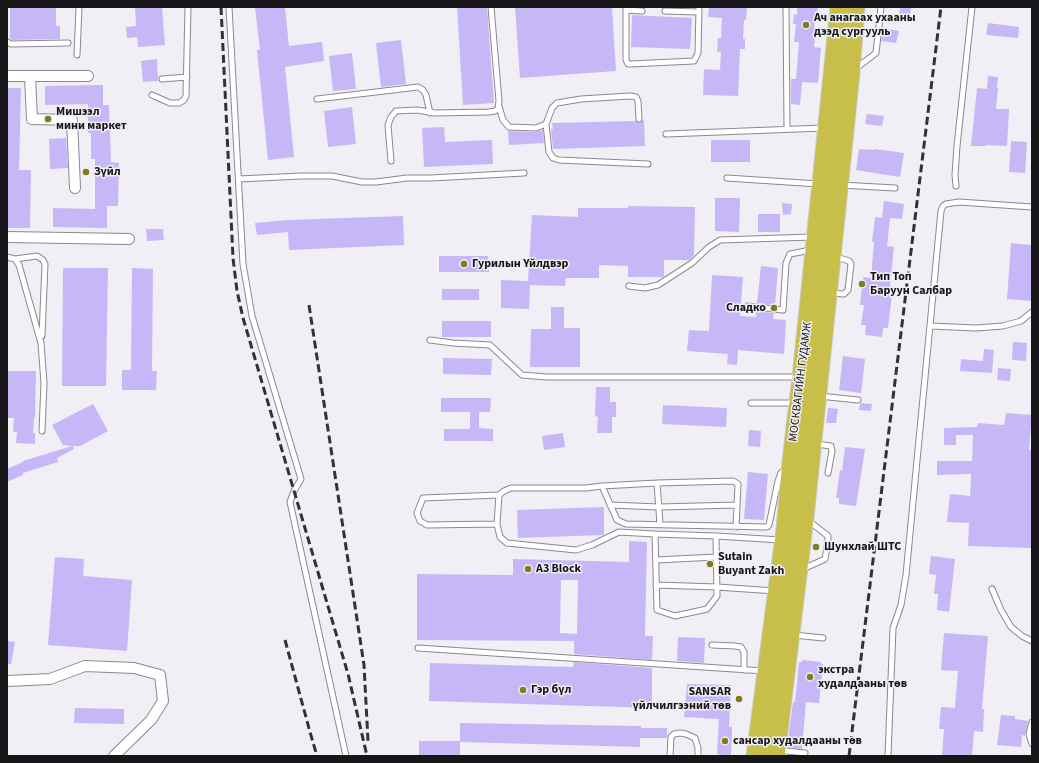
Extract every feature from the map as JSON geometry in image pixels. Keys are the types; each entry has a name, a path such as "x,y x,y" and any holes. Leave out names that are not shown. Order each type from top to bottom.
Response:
{"highway":[{"name":"МОСКВАГИЙН ГУДАМЖ","path":"830,184 828,128 840,7"},
{"name":"МОСКВАГИЙН ГУДАМЖ","path":"775,753 812,443 808,399 802,377 830,184 850,73 856,7"},
{"name":"МОСКВАГИЙН ГУДАМЖ","path":"756,756 778,592 792,461 808,399 827,292 821,247"}],"street":[{"path":"7,76 88,76"},
{"path":"30,76 32,119 72,120 75,188"},
{"path":"7,237 129,239"},
{"path":"7,681 50,679 85,666 134,668 160,675 163,701 152,720 114,756"}],"lane":[{"path":"77,55 79,7"},
{"path":"152,95 170,102 179,103 184,100 186,96 188,7"},
{"path":"229,7 243,264 252,316 301,479 290,502 346,756"},
{"path":"491,7 499,106 503,120 509,127 536,128 546,124"},
{"path":"786,7 787,129"},
{"path":"850,73 876,53 882,7"},
{"path":"956,186 954,175 956,146 972,7"},
{"path":"642,10 626,9 626,60 628,64 694,61 698,53 699,10 665,11"},
{"path":"7,42 11,44 68,43"},
{"path":"162,79 187,77"},
{"path":"317,99 418,87 423,90 426,95 430,112"},
{"path":"638,119 638,101 636,98 630,96 581,99 557,103 552,108 546,124 549,152 553,158 559,160 648,164"},
{"path":"391,161 388,125 396,111 417,110 430,112 489,112 495,111 499,106"},
{"path":"666,134 828,128"},
{"path":"239,179 332,176 362,182 376,182 407,178 524,173"},
{"path":"727,178 895,188"},
{"path":"888,756 893,628 901,606 906,575 941,211 943,206 959,202 1032,207"},
{"path":"629,286 645,288 658,285 692,263 709,247 720,240 821,247"},
{"path":"748,306 783,310 786,263 790,254 821,247"},
{"path":"7,257 15,259 37,256 43,260 45,264 41,343 44,383 42,431"},
{"path":"15,259 19,265 41,343"},
{"path":"930,326 976,328 1003,326 1021,321 1032,312"},
{"path":"430,340 490,345 522,375 547,377 802,377"},
{"path":"751,403 808,399 858,400"},
{"path":"812,443 831,446 832,451 828,473"},
{"path":"602,486 617,520 626,524 736,527 768,526 778,481 781,473 792,461"},
{"path":"497,524 427,525 420,521 417,514 423,498 498,495 511,488 586,488 657,482 733,481 738,484 736,527"},
{"path":"657,482 660,524"},
{"path":"498,495 497,524 500,537 508,543 576,550 592,545 619,532 784,540"},
{"path":"610,505 659,507 737,505"},
{"path":"796,572 825,559 828,536 804,518"},
{"path":"655,534 657,610 676,616 706,609 717,596 716,536"},
{"path":"656,560 716,557"},
{"path":"656,585 717,587 778,592"},
{"path":"992,589 1001,610 1011,627 1022,636 1032,641"},
{"path":"789,634 823,638"},
{"path":"712,645 741,647 744,652 744,670"},
{"path":"418,648 768,672"},
{"path":"1032,722 1029,734 1032,744"},
{"path":"670,756 671,737 674,734 680,733 695,738 698,748 698,756"},
{"path":"775,753 805,753"}],"building":[{"path":"10,7 56,7 56,26 60,26 60,39 10,39"},
{"path":"135,7 162,7 165,45 138,47 137,37 127,38 126,27 136,26"},
{"path":"255,7 285,7 289,46 322,42 324,61 285,67 294,157 268,160 257,50 260,50"},
{"path":"457,7 487,7 494,103 463,105"},
{"path":"515,7 612,7 616,71 520,78"},
{"path":"709,7 747,7 746,20 744,20 743,39 745,39 745,49 740,49 738,96 703,95 704,69 720,70 721,52 717,52 718,38 721,38 722,18 708,17"},
{"path":"797,7 818,7 814,27 816,29 814,47 821,48 818,83 802,82 800,105 791,104 791,79 796,79 799,42 794,42 796,24 793,24 794,14 797,15"},
{"path":"900,7 911,7 910,18 899,17"},
{"path":"632,15 692,18 690,49 631,47"},
{"path":"988,23 1019,27 1018,38 986,35"},
{"path":"883,28 899,31 896,43 881,41"},
{"path":"401,40 406,84 381,87 376,43"},
{"path":"352,53 356,89 333,91 329,56"},
{"path":"157,59 158,81 143,82 141,61"},
{"path":"988,76 998,77 996,109 1009,109 1007,146 971,146 977,88 987,89"},
{"path":"103,85 103,105 109,105 111,162 119,163 118,206 107,206 107,228 53,227 53,208 95,209 95,159 91,159 91,133 88,133 88,104 45,105 45,86"},
{"path":"7,88 21,88 19,170 31,170 30,228 7,228"},
{"path":"352,107 356,144 328,147 324,111"},
{"path":"867,114 884,116 882,126 865,124"},
{"path":"643,120 645,146 553,149 551,129 553,129 552,123 635,121 639,123"},
{"path":"444,127 445,142 492,140 493,164 424,167 422,128"},
{"path":"543,130 544,143 509,145 508,131 536,132"},
{"path":"66,138 68,168 50,169 49,139"},
{"path":"711,140 750,140 750,162 711,162"},
{"path":"1011,141 1027,142 1025,173 1009,172"},
{"path":"859,149 875,149 904,153 900,177 856,170"},
{"path":"715,198 740,198 739,232 715,231"},
{"path":"884,201 904,204 902,219 890,218 887,246 894,247 890,286 893,287 888,328 883,328 882,337 865,335 866,325 861,325 864,305 860,305 863,277 871,278 874,242 872,242 875,217 882,218"},
{"path":"782,203 792,204 791,214 783,215"},
{"path":"628,206 695,207 694,255 690,260 664,260 663,277 628,277 628,266 599,265 599,278 566,278 565,286 530,285 529,309 501,308 501,280 528,281 532,215 578,217 578,208 628,208"},
{"path":"758,214 780,214 780,232 758,232"},
{"path":"403,216 404,245 289,250 288,232 257,235 255,223 288,220"},
{"path":"146,229 163,229 164,240 147,241"},
{"path":"1011,243 1032,245 1031,301 1007,299"},
{"name":"Гурилын Үйлдвэр","path":"439,256 488,256 489,272 439,272"},
{"path":"761,266 778,268 775,305 757,303"},
{"path":"63,268 108,268 106,386 62,386"},
{"path":"132,268 153,269 152,371 157,371 156,390 122,390 122,370 131,370"},
{"path":"712,275 743,277 740,316 756,317 756,311 774,313 773,319 786,320 784,354 738,350 737,365 727,364 728,354 687,351 689,330 709,331"},
{"path":"442,289 479,289 479,300 442,300"},
{"path":"551,307 564,307 564,328 580,328 580,367 530,367 531,329 551,329"},
{"path":"442,321 491,321 491,337 442,337"},
{"path":"1013,342 1027,343 1026,361 1012,360"},
{"path":"984,349 994,350 992,373 960,371 961,359 983,361"},
{"path":"843,356 865,359 861,393 839,390"},
{"path":"443,358 492,359 491,375 443,374"},
{"path":"998,368 1011,369 1010,381 997,380"},
{"path":"7,371 36,371 35,418 33,433 35,433 35,444 16,443 17,432 13,432 14,418 7,418"},
{"path":"596,387 610,387 610,402 616,402 616,417 612,417 612,433 597,433 598,417 595,416"},
{"path":"441,398 491,398 490,412 479,412 479,428 493,429 493,441 444,441 444,429 470,429 470,412 441,412"},
{"path":"861,403 872,404 871,411 859,410"},
{"path":"93,404 108,431 80,446 73,446 74,449 57,458 58,462 23,473 23,475 7,482 7,469 23,461 72,446 63,445 52,425"},
{"path":"663,405 727,408 726,427 662,424"},
{"path":"828,408 838,409 836,423 826,423"},
{"path":"1006,413 1032,415 1029,450 1032,450 1032,548 968,546 969,523 947,522 950,494 970,496 971,474 937,475 937,461 972,461 973,435 956,435 956,445 944,445 944,428 977,427 978,423 1004,425"},
{"path":"749,430 761,431 760,447 748,446"},
{"path":"563,433 565,447 544,450 542,436"},
{"path":"845,447 865,449 856,506 839,504 839,498 836,498 840,470 842,471"},
{"path":"748,472 768,474 764,520 744,519"},
{"path":"604,507 604,535 518,538 517,510"},
{"path":"629,541 647,542 645,636 653,636 652,660 574,654 574,641 417,640 417,574 513,575 513,559 629,562","holes":["561,580 578,580 577,634 560,633"]},
{"path":"931,556 955,559 949,612 937,610 938,594 934,594 936,575 929,574"},
{"path":"55,557 84,559 83,576 132,580 127,651 48,645"},
{"path":"944,633 988,636 982,709 984,709 983,732 974,731 972,756 942,756 944,729 939,729 941,707 955,708 958,671 941,670"},
{"path":"678,637 705,638 704,663 677,661"},
{"path":"7,641 15,642 11,664 7,664"},
{"path":"802,660 821,662 821,664 823,664 819,703 806,702 802,749 787,747 793,702 795,702 799,662 802,662"},
{"path":"574,662 652,668 652,708 429,701 430,663 573,667"},
{"path":"687,684 731,685 729,727 732,727 731,756 721,756 717,754 719,719 684,717"},
{"path":"75,708 124,709 124,724 74,723"},
{"path":"1001,715 1015,716 1015,719 1028,721 1025,736 1022,735 1021,747 997,745"},
{"path":"460,723 641,726 641,728 667,728 667,738 640,738 640,747 460,742 460,756 419,756 419,741 460,741"}],"railway":[{"path":"221,7 233,258 237,291 243,318 348,674 367,756"},
{"path":"849,756 941,7"},
{"path":"309,305 364,665 368,741"},
{"path":"285,640 317,756"}],"place":[{"name":"Ач анагаах ухааны дээд сургууль","path":"806,25"},
{"name":"Мишээл мини маркет","path":"48,119"},
{"name":"Зүйл","path":"86,172"},
{"name":"Гурилын Үйлдвэр","path":"464,264"},
{"name":"Тип Топ Баруун Салбар","path":"862,284"},
{"name":"Сладко","path":"774,308"},
{"name":"Шунхлай ШТС","path":"816,547"},
{"name":"Sutain Buyant Zakh","path":"710,564"},
{"name":"A3 Block","path":"528,569"},
{"name":"экстра худалдааны төв","path":"810,677"},
{"name":"Гэр бүл","path":"523,690"},
{"name":"SANSAR үйлчилгээний төв","path":"739,699"},
{"name":"сансар худалдааны төв","path":"725,741"}]}
